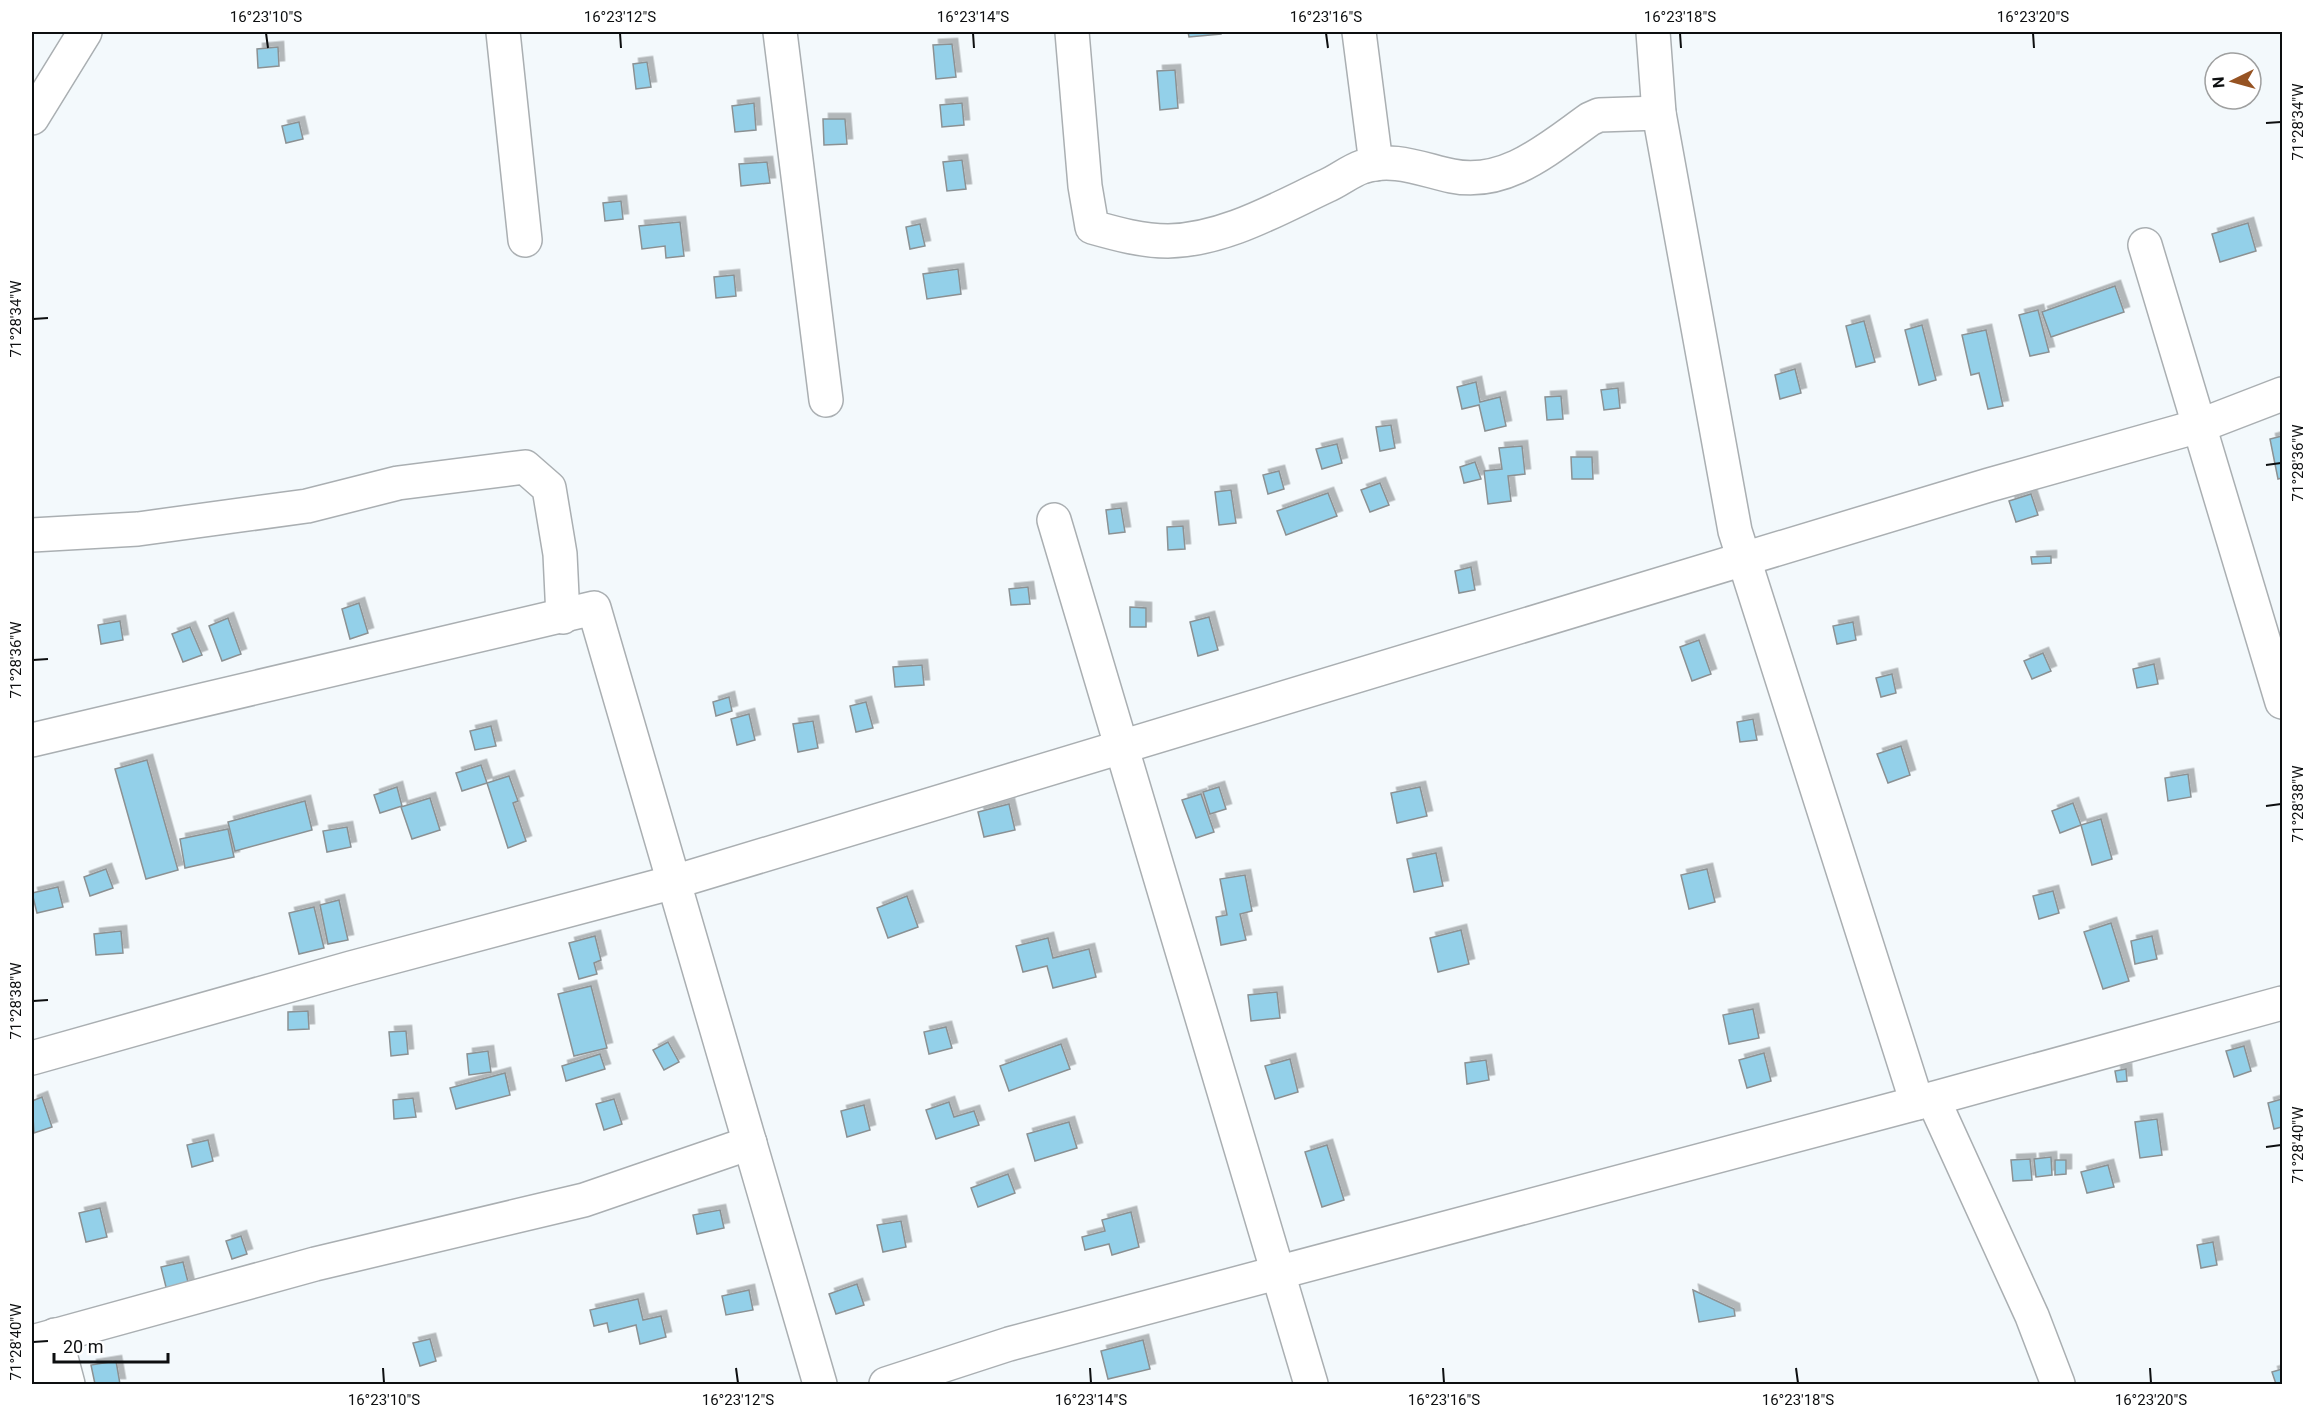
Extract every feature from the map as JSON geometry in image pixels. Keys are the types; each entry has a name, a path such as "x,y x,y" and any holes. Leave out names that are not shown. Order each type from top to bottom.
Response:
{"street":[{"path":"32,118 85,32"},
{"path":"503,32 525,240"},
{"path":"780,32 826,400"},
{"path":"1072,32 1085,186 1092,227 1129,237 1168,241 1216,234 1338,181 1362,167 1376,164 1406,164 1466,178 1495,176 1530,163 1590,119 1599,115 1659,113"},
{"path":"1359,32 1376,164"},
{"path":"1653,32 1659,113 1735,531 1925,1101 2032,1316 2058,1384"},
{"path":"2145,245 2283,702"},
{"path":"32,1058 351,968 674,882 1989,485 2199,426 2283,394"},
{"path":"32,535 138,529 307,506 398,483 525,467 549,488 560,554 563,617"},
{"path":"1054,520 1311,1384"},
{"path":"32,740 594,608 820,1384"},
{"path":"886,1384 1009,1344 1925,1101 2283,1003"},
{"path":"39,1340 315,1264 585,1200 750,1143"},
{"path":"36,1384 39,1340"},
{"path":"39,1340 68,1384"}],"building":[{"path":"1188,32 1221,32 1221,34 1189,37"},
{"path":"952,44 956,77 936,79 933,45"},
{"path":"278,47 279,66 258,68 257,49"},
{"path":"647,62 651,87 636,89 633,64"},
{"path":"1175,70 1178,108 1160,110 1157,71"},
{"path":"754,103 756,130 735,132 732,106"},
{"path":"962,103 964,125 942,127 940,105"},
{"path":"823,119 845,119 847,144 824,145"},
{"path":"299,122 303,139 286,143 282,126"},
{"path":"962,160 966,189 947,191 943,162"},
{"path":"767,162 770,183 741,186 739,164"},
{"path":"621,201 623,219 605,221 603,203"},
{"path":"680,222 684,256 666,258 665,246 642,249 639,226"},
{"path":"2248,223 2256,251 2220,262 2212,234"},
{"path":"920,224 925,246 910,249 906,227"},
{"path":"958,269 961,294 927,299 923,274"},
{"path":"734,275 736,296 716,298 714,277"},
{"path":"2115,286 2124,312 2051,337 2042,312"},
{"path":"2038,310 2049,352 2030,356 2019,315"},
{"path":"1864,321 1875,362 1856,367 1846,326"},
{"path":"1922,325 1936,380 1919,385 1905,330"},
{"path":"1986,330 2003,406 1988,409 1979,373 1971,375 1962,335"},
{"path":"1795,369 1801,393 1780,399 1775,375"},
{"path":"1476,382 1480,402 1500,397 1506,426 1485,431 1479,405 1462,409 1457,387"},
{"path":"1618,388 1620,408 1604,410 1601,390"},
{"path":"1561,396 1563,419 1547,420 1545,397"},
{"path":"1391,425 1395,448 1380,451 1376,427"},
{"path":"2282,436 2282,478 2278,479 2270,439"},
{"path":"1337,444 1342,463 1322,469 1316,449"},
{"path":"1522,446 1525,474 1508,476 1511,501 1488,504 1484,471 1502,469 1499,448"},
{"path":"1571,457 1592,457 1593,479 1572,479"},
{"path":"1475,462 1481,479 1464,483 1460,467"},
{"path":"1279,471 1284,489 1268,494 1263,475"},
{"path":"1380,483 1389,505 1370,512 1361,490"},
{"path":"1231,490 1236,523 1219,525 1215,492"},
{"path":"1328,493 1337,516 1286,535 1277,511"},
{"path":"2031,494 2038,515 2016,522 2009,501"},
{"path":"1121,508 1125,532 1109,534 1106,510"},
{"path":"1183,526 1185,549 1168,550 1167,527"},
{"path":"2051,556 2051,563 2032,564 2031,557"},
{"path":"1471,567 1475,590 1459,593 1455,571"},
{"path":"1028,587 1030,604 1011,605 1009,589"},
{"path":"359,603 368,633 350,639 342,609"},
{"path":"1130,607 1146,608 1146,627 1130,627"},
{"path":"1209,617 1218,650 1198,656 1190,622"},
{"path":"228,618 241,654 222,661 209,626"},
{"path":"120,621 123,640 101,644 98,625"},
{"path":"1853,622 1856,640 1837,644 1833,626"},
{"path":"190,627 202,655 183,662 172,634"},
{"path":"1699,640 1711,674 1692,681 1680,647"},
{"path":"2043,653 2051,671 2032,679 2024,661"},
{"path":"2154,664 2158,684 2137,688 2133,669"},
{"path":"922,665 924,685 895,687 893,667"},
{"path":"1892,674 1896,693 1881,697 1876,678"},
{"path":"729,697 732,711 716,716 713,702"},
{"path":"866,702 873,728 856,732 850,706"},
{"path":"749,714 755,740 737,745 731,719"},
{"path":"1753,719 1757,740 1740,742 1737,722"},
{"path":"813,721 818,748 798,752 793,724"},
{"path":"491,726 496,746 475,750 470,731"},
{"path":"1901,746 1910,775 1888,783 1877,754"},
{"path":"147,760 178,870 146,879 115,769"},
{"path":"481,765 487,783 462,791 456,773"},
{"path":"2188,774 2191,797 2168,801 2165,778"},
{"path":"509,776 518,801 513,803 526,841 508,848 487,783"},
{"path":"397,787 402,806 380,813 374,795"},
{"path":"1219,787 1226,809 1210,814 1203,792"},
{"path":"1420,787 1427,816 1397,823 1391,793"},
{"path":"1201,794 1214,832 1196,838 1182,800"},
{"path":"430,798 440,830 412,839 401,807"},
{"path":"305,801 312,830 235,851 228,822"},
{"path":"2073,803 2081,825 2060,833 2052,811"},
{"path":"1009,804 1015,830 984,837 978,812"},
{"path":"2101,819 2112,859 2092,865 2081,825"},
{"path":"347,827 351,847 327,852 323,831"},
{"path":"228,829 234,857 185,868 180,839"},
{"path":"1436,853 1443,886 1414,892 1407,859"},
{"path":"106,869 113,888 90,896 84,877"},
{"path":"1707,869 1715,902 1689,909 1681,875"},
{"path":"1245,875 1252,911 1240,914 1246,940 1221,945 1216,917 1227,915 1220,879"},
{"path":"58,887 63,907 37,913 32,893"},
{"path":"2053,891 2059,913 2039,919 2033,896"},
{"path":"907,896 918,927 888,938 877,908"},
{"path":"339,900 348,940 328,944 320,905"},
{"path":"314,907 324,948 299,954 289,913"},
{"path":"2111,923 2129,981 2103,989 2084,932"},
{"path":"1461,930 1469,964 1438,972 1430,938"},
{"path":"121,931 123,953 96,955 94,934"},
{"path":"595,936 601,960 594,963 597,974 579,979 569,943"},
{"path":"2152,936 2157,959 2135,964 2131,941"},
{"path":"1048,938 1053,958 1089,949 1096,977 1053,988 1047,966 1023,972 1016,946"},
{"path":"591,986 607,1048 574,1056 558,994"},
{"path":"1277,992 1280,1018 1251,1021 1248,995"},
{"path":"1753,1009 1759,1038 1729,1044 1723,1015"},
{"path":"308,1011 309,1029 288,1030 288,1012"},
{"path":"946,1027 952,1048 929,1054 924,1032"},
{"path":"406,1031 408,1054 391,1056 389,1032"},
{"path":"668,1042 679,1062 664,1070 653,1050"},
{"path":"1061,1044 1070,1069 1009,1091 1000,1066"},
{"path":"2244,1046 2251,1071 2234,1077 2226,1051"},
{"path":"488,1051 491,1072 469,1075 467,1054"},
{"path":"1764,1053 1771,1081 1747,1088 1739,1060"},
{"path":"600,1054 605,1069 566,1081 562,1066"},
{"path":"1290,1059 1298,1092 1275,1099 1265,1066"},
{"path":"1486,1060 1489,1080 1467,1084 1465,1063"},
{"path":"2126,1069 2127,1081 2117,1082 2115,1071"},
{"path":"505,1073 510,1095 456,1109 450,1088"},
{"path":"42,1097 52,1127 34,1133 32,1101"},
{"path":"413,1098 416,1117 394,1119 393,1100"},
{"path":"614,1099 622,1124 604,1130 596,1104"},
{"path":"2282,1099 2282,1127 2274,1129 2268,1103"},
{"path":"949,1102 954,1117 974,1111 979,1125 936,1139 926,1110"},
{"path":"864,1105 870,1130 847,1137 841,1111"},
{"path":"2157,1119 2162,1155 2140,1158 2135,1122"},
{"path":"1069,1122 1077,1148 1035,1161 1027,1134"},
{"path":"208,1140 213,1161 192,1167 187,1145"},
{"path":"1327,1145 1344,1200 1322,1207 1305,1152"},
{"path":"2051,1157 2052,1175 2036,1177 2034,1159"},
{"path":"2030,1159 2032,1180 2013,1181 2011,1160"},
{"path":"2055,1160 2066,1160 2066,1174 2055,1175"},
{"path":"2108,1165 2114,1187 2087,1193 2081,1172"},
{"path":"1008,1174 1015,1193 978,1207 971,1188"},
{"path":"100,1208 107,1237 86,1242 79,1213"},
{"path":"720,1210 724,1228 697,1234 693,1215"},
{"path":"1131,1212 1139,1247 1112,1255 1109,1244 1085,1250 1082,1237 1105,1231 1102,1220"},
{"path":"901,1221 906,1247 883,1252 877,1225"},
{"path":"241,1236 247,1254 232,1259 226,1241"},
{"path":"2213,1242 2217,1265 2201,1268 2197,1245"},
{"path":"183,1262 191,1294 169,1299 161,1267"},
{"path":"857,1284 864,1305 836,1314 829,1294"},
{"path":"749,1290 753,1310 726,1315 722,1296"},
{"path":"1693,1290 1734,1309 1735,1316 1699,1322"},
{"path":"638,1299 643,1320 661,1316 666,1337 640,1344 636,1325 609,1332 607,1323 594,1326 590,1310"},
{"path":"430,1339 436,1361 420,1366 413,1343"},
{"path":"1143,1340 1150,1369 1108,1379 1101,1351"},
{"path":"116,1361 120,1384 95,1384 91,1365"},
{"path":"2282,1369 2282,1384 2276,1384 2272,1372"}]}
